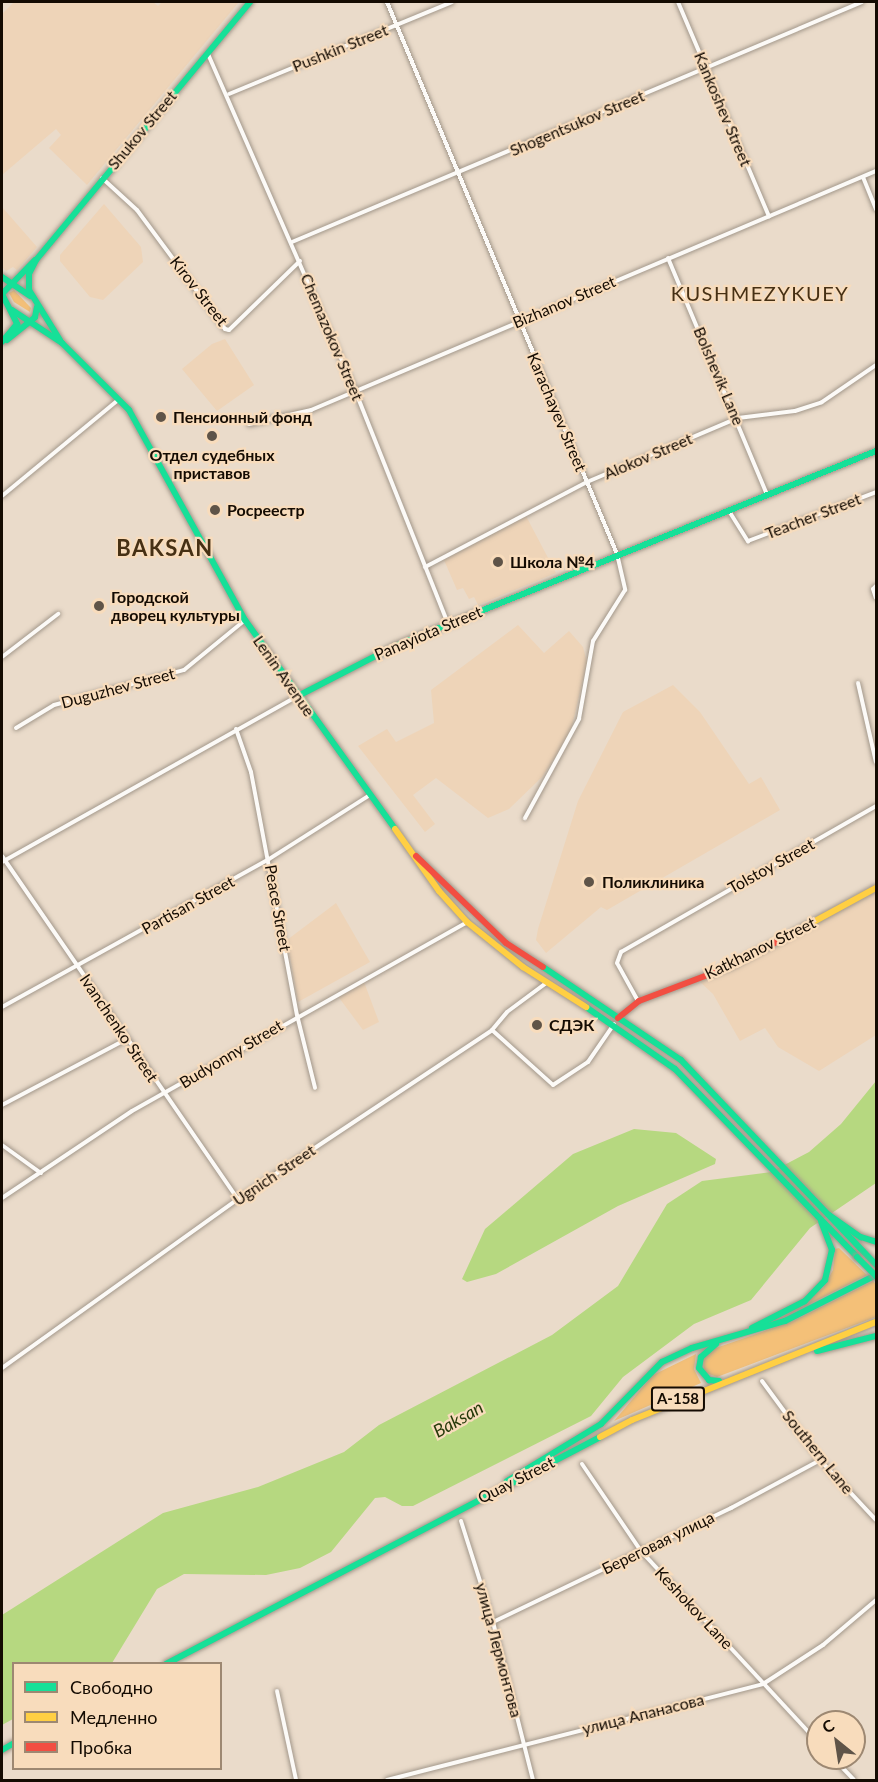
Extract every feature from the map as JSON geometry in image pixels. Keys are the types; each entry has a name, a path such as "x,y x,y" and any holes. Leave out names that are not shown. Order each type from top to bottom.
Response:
{"main road":[{"name":"Shukov Street","path":"2,294 36,260 250,2"},
{"path":"36,260 28,280 32,298 62,343"},
{"path":"2,278 20,274"},
{"path":"2,278 32,298"},
{"path":"2,294 17,324 2,343"},
{"path":"24,328 35,316 37,307"},
{"path":"12,310 43,327 62,343"},
{"path":"2,343 34,324 43,327"},
{"name":"Lenin Avenue","path":"62,343 118,400 143,433 245,620 416,856 507,943 620,1016 681,1060 876,1265"},
{"name":"Panayiota Street","path":"298,696 348,668 448,624 876,450"},
{"name":"Lenin Avenue","path":"416,856 425,875 467,922 546,983 614,1024 686,1079 821,1222 876,1275"},
{"name":"Katkhanov Street","path":"614,1024 620,1016 639,1001 731,966 876,888"},
{"path":"829,1215 876,1242"},
{"path":"740,1334 798,1305 819,1288 832,1256 821,1222"},
{"name":"А-158","path":"488,1494 601,1424 662,1362 726,1338 784,1321 876,1275"},
{"name":"Quay Street","path":"170,1662 632,1420 876,1322"},
{"path":"802,1353 876,1335"},
{"path":"723,1382 705,1377 699,1362 705,1352 726,1338"}],"street":[{"name":"Karachayev Street","path":"387,2 617,554 625,590 593,641 579,719 525,818"},
{"name":"Pushkin Street","path":"229,94 452,2"},
{"name":"Kankoshev Street","path":"678,2 768,216"},
{"name":"Shogentsukov Street","path":"292,242 458,174 705,66 862,2"},
{"name":"Chemazokov Street","path":"207,53 229,94 355,390 448,624"},
{"name":"Bizhanov Street","path":"249,424 311,410 519,320 876,171"},
{"path":"863,177 876,210"},
{"name":"Kirov Street","path":"102,178 137,210 225,329 230,330 300,261"},
{"name":"Bolshevik Lane","path":"668,258 738,418 767,495"},
{"name":"Alokov Street","path":"424,567 587,482 738,418 795,411 822,402 876,365"},
{"path":"2,496 118,400"},
{"name":"Teacher Street","path":"729,511 748,541 876,492"},
{"path":"876,585 873,589 876,598"},
{"path":"2,657 58,614"},
{"name":"Duguzhev Street","path":"16,728 54,705 184,670 245,620"},
{"path":"858,682 876,762"},
{"name":"Panayiota Street","path":"2,860 298,696"},
{"name":"Peace Street","path":"236,729 252,772 297,1015 315,1088"},
{"name":"Partisan Street","path":"2,1007 269,860 370,794"},
{"name":"Tolstoy Street","path":"639,1001 617,963 621,952 876,806"},
{"name":"Ivanchenko Street","path":"2,860 78,967 125,1040 238,1199"},
{"name":"Budyonny Street","path":"2,1198 163,1094 297,1015 467,922"},
{"name":"Ugnich Street","path":"2,1368 238,1199 492,1030 507,1012 546,983"},
{"path":"492,1030 553,1085 588,1062 614,1024"},
{"path":"2,1105 125,1040"},
{"path":"2,1145 41,1173"},
{"name":"Southern Lane","path":"762,1381 820,1460 876,1520"},
{"name":"Береговая улица","path":"493,1622 641,1551 820,1460"},
{"name":"Keshokov Lane","path":"582,1464 641,1551 806,1729"},
{"name":"улица Лермонтова","path":"461,1521 493,1622 533,1780"},
{"name":"улица Апанасова","path":"387,1780 764,1684 823,1645 876,1600"},
{"path":"277,1691 297,1780"}],"shaded area":[{"path":"14,2 153,2 158,6 162,2 239,2 87,185 49,148 61,135 56,129 2,175 2,14"},
{"path":"104,204 141,247 143,262 103,300 90,297 60,261 60,255"},
{"path":"2,207 37,247 17,270 13,267 6,271 2,267"},
{"path":"14,290 31,308 30,312 14,302 9,293"},
{"path":"225,339 254,385 217,411 182,369 212,344"},
{"name":"Школа №4","path":"526,516 556,573 478,605 474,597 469,599 463,588 457,590 444,560"},
{"path":"518,625 544,653 569,631 583,647 587,662 570,735 542,777 509,809 488,818 436,778 413,795 435,824 425,832 358,746 387,729 396,742 434,723 431,690"},
{"path":"673,685 700,712 749,784 761,777 780,810 607,910 601,907 546,953 536,940 538,929 578,801 623,712"},
{"path":"876,888 876,1035 819,1071 778,1047 765,1028 740,1041 713,994 697,979 731,966"},
{"path":"336,903 370,962 298,1002 287,940"},
{"path":"364,982 379,1022 363,1030 337,995"},
{"path":"839,1248 867,1275 780,1319 823,1288 833,1270 835,1249"},
{"path":"873,1281 876,1284 876,1317 717,1377 704,1372 703,1358 713,1349 793,1321"},
{"path":"696,1354 694,1369 701,1383 614,1421 653,1375"}],"water":[{"name":"Baksan","path":"876,1081 876,1183 810,1228 751,1300 694,1324 623,1377 591,1416 413,1506 402,1506 385,1497 375,1498 331,1552 300,1568 266,1575 184,1574 157,1589 113,1662 12,1662 12,1720 2,1725 2,1615 163,1513 258,1487 344,1452 379,1425 552,1335 618,1286 667,1204 702,1181 771,1172 809,1152 841,1124"},
{"path":"634,1129 676,1133 716,1159 715,1164 618,1206 496,1274 467,1282 462,1279 485,1229 573,1154"}],"traffic: fast":[{"path":"60,340 29,290 29,274 36,260 250,2"},
{"path":"2,294 35,260"},
{"path":"2,277 30,296"},
{"path":"2,294 17,324 2,342"},
{"path":"7,340 35,317 37,307"},
{"path":"12,310 62,343 129,410 245,620 395,829"},
{"path":"298,696 397,645 876,451"},
{"path":"543,967 681,1060 876,1265"},
{"path":"586,1007 675,1069 857,1257"},
{"path":"829,1215 861,1237 876,1242"},
{"path":"752,1328 805,1301 825,1280 832,1250 821,1222"},
{"path":"857,1257 876,1276"},
{"path":"507,1481 601,1424 662,1362 692,1348 785,1321 876,1275"},
{"path":"817,1351 876,1336"},
{"path":"716,1344 701,1357 699,1368 709,1380 719,1381"},
{"path":"170,1662 600,1437"},
{"path":"2,1750 12,1744"}],"traffic: slow":[{"path":"395,829 439,891 467,922 523,967 586,1007"},
{"path":"782,939 876,888"},
{"path":"600,1437 632,1420 876,1322"}],"traffic: jam":[{"path":"416,856 506,943 543,967"},
{"path":"618,1018 639,1001 731,966 782,939"}],"place":[{"name":"Пенсионный фонд","path":"161,417"},
{"name":"Отдел судебных приставов","path":"212,436"},
{"name":"Росреестр","path":"215,510"},
{"name":"Школа №4","path":"498,562"},
{"name":"Городской дворец культуры","path":"99,606"},
{"name":"Поликлиника","path":"589,882"},
{"name":"СДЭК","path":"537,1025"}],"district":[{"name":"KUSHMEZYKUEY","path":"760,293"},
{"name":"BAKSAN","path":"165,548"}]}
